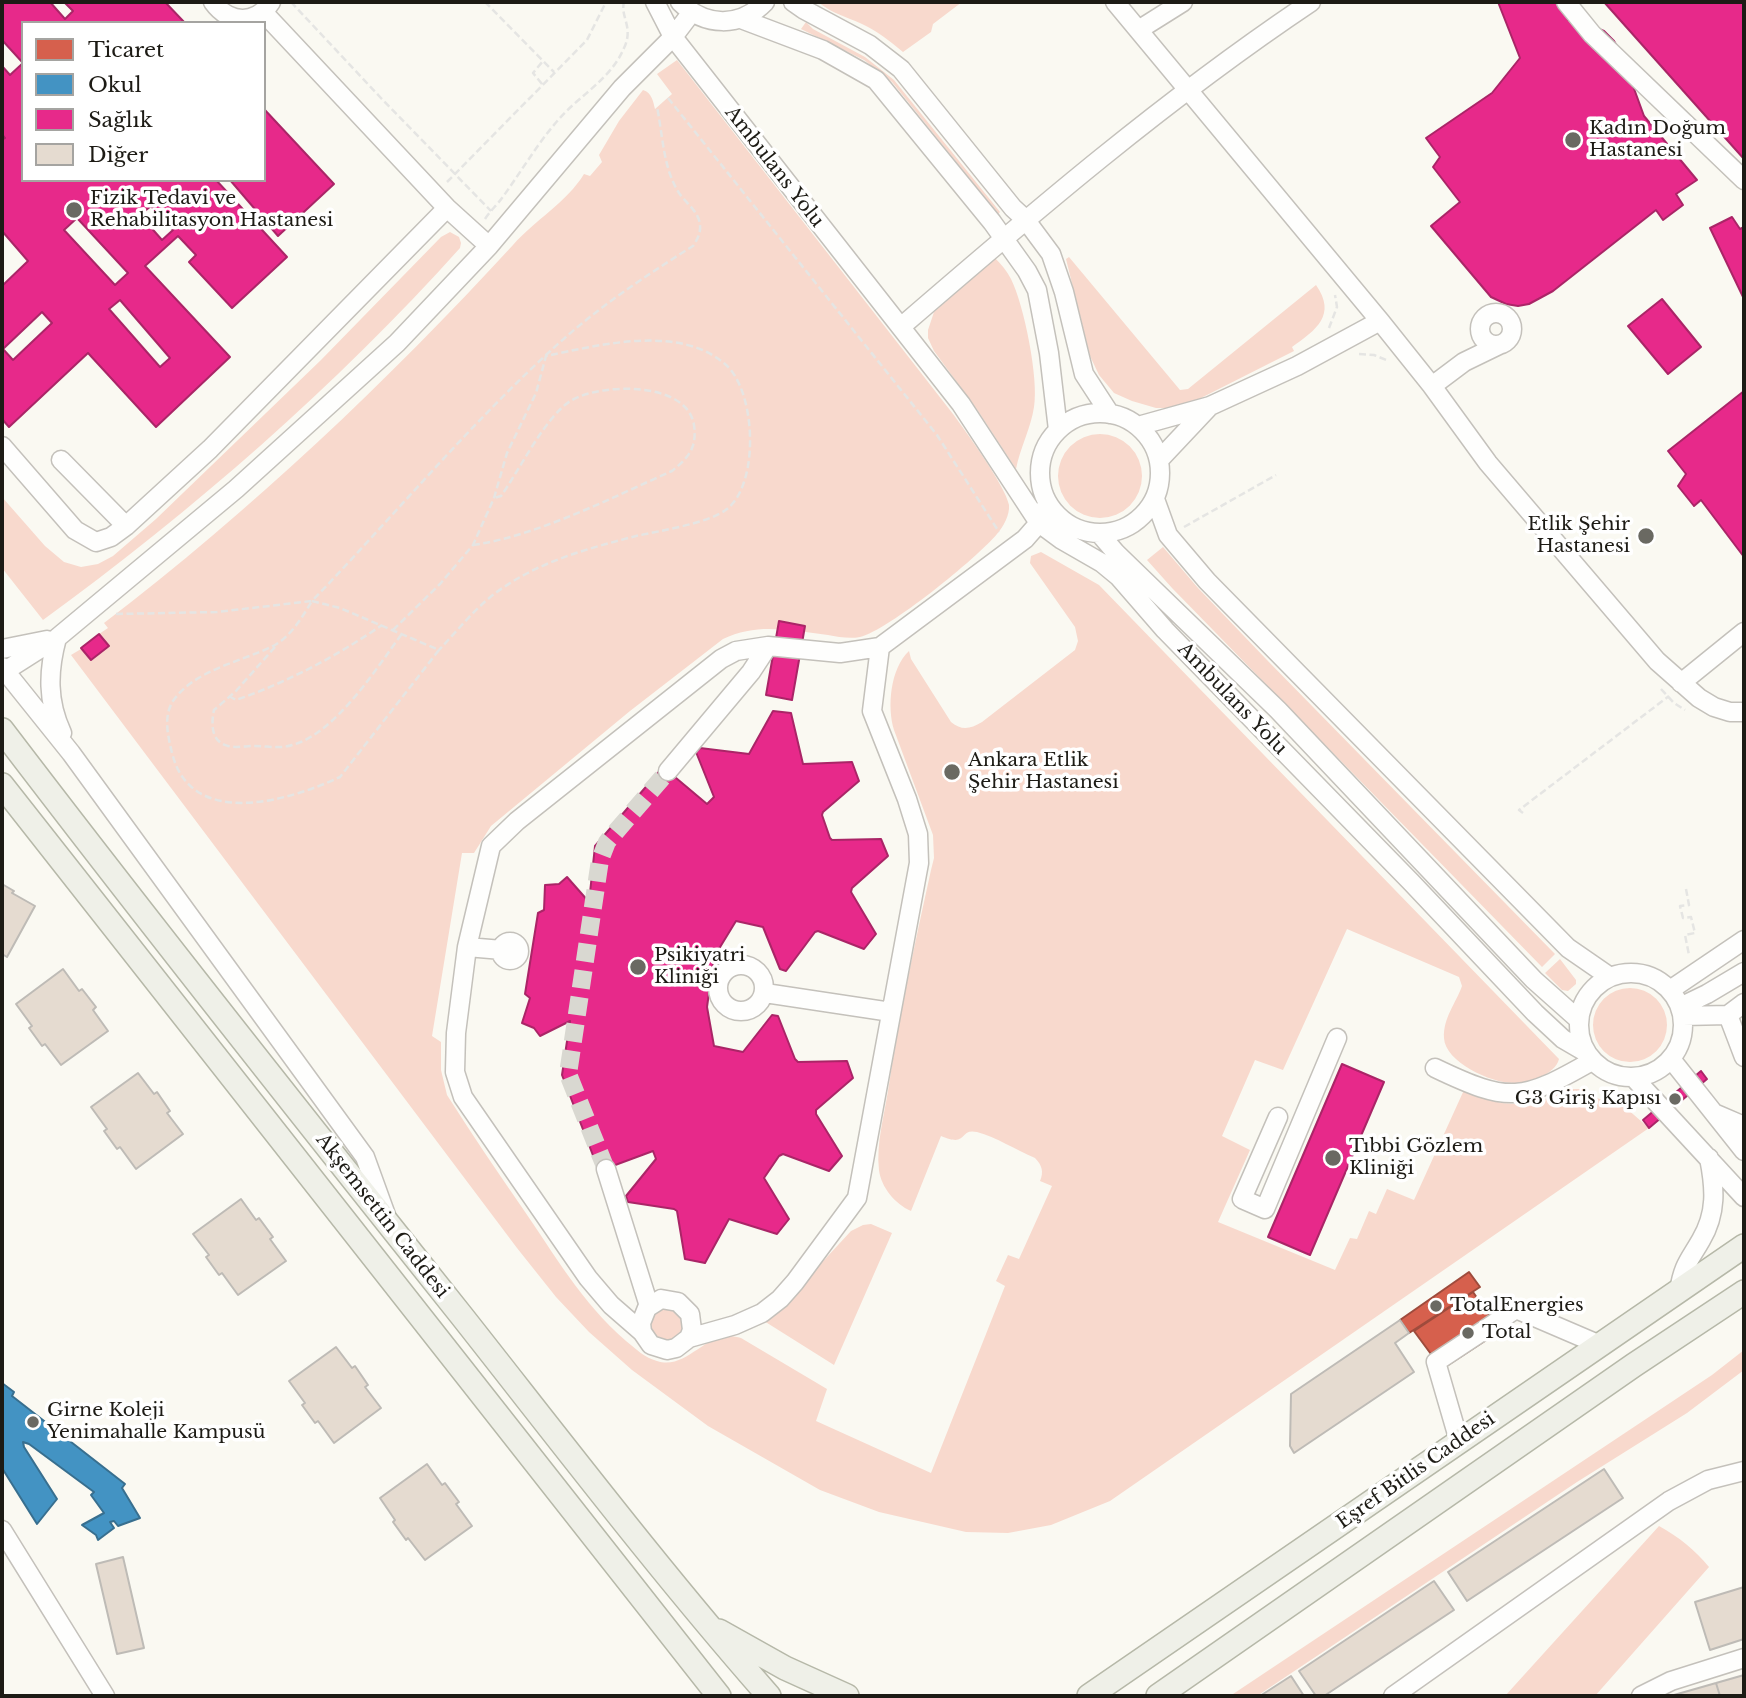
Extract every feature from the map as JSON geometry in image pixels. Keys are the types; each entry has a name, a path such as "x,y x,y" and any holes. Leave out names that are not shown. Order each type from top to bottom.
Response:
{"main road":[{"name":"Akşemsettin Caddesi","path":"2,730 391,1228 706,1624 769,1696"},
{"name":"Akşemsettin Caddesi","path":"2,785 719,1696"},
{"name":"Eşref Bitlis Caddesi","path":"1089,1696 1744,1246"},
{"name":"Eşref Bitlis Caddesi","path":"1158,1696 1634,1365 1744,1292"},
{"path":"706,1624 785,1668 847,1696"}],"street":[{"path":"213,2 226,15 235,19 254,17 267,7 441,201 489,246"},
{"name":"Ambulans Yolu","path":"655,2 673,37 801,203 902,326 978,428 1039,523 1119,577 1165,630 1535,1013 1563,1039 1590,1057"},
{"path":"391,1228 365,1157 71,753 3,670 57,638 236,489 397,343 489,246 622,88 673,37 686,7 716,21 741,19 765,2"},
{"path":"793,2 870,45 901,69 1013,208 1025,219 1051,254 1064,292 1084,374 1110,414"},
{"path":"1115,2 1380,321 1488,463 1641,642 1699,698 1730,712 1744,712"},
{"path":"1140,29 1183,2"},
{"path":"902,326 1025,219 1187,89 1236,52 1311,2"},
{"path":"1566,2 1592,34 1744,180"},
{"path":"741,19 823,50 876,80 1004,238 1037,290 1049,353 1058,430"},
{"path":"2,446 75,530 96,542 111,537 219,440 441,201"},
{"path":"1138,426 1210,406 1297,366 1380,321"},
{"path":"1432,386 1464,362 1499,345"},
{"path":"1160,459 1210,406"},
{"path":"1101,412 1121,416 1138,426 1152,441 1160,459 1160,480 1155,499 1143,516 1112,532 1087,532 1068,525 1047,504 1039,476 1041,456 1049,439 1081,415 1101,412"},
{"path":"61,460 126,526"},
{"path":"1155,499 1168,535 1216,590 1568,948 1611,977"},
{"path":"880,647 872,711 918,834 919,863 858,1198 780,1299 762,1313 734,1325 689,1338 676,1348 659,1349 646,1340 642,1332 611,1305 588,1278 463,1097 455,1072 456,1033 467,947 491,846 500,835 721,659 736,650 768,646 840,653 880,647 1025,539 1039,523 1047,504"},
{"path":"1099,533 1116,553 1278,710 1534,980 1579,1020"},
{"path":"1681,683 1744,632"},
{"path":"2,649 57,638"},
{"path":"57,638 49,681 51,701 56,720 71,753"},
{"path":"668,771 751,672 768,646"},
{"path":"1670,990 1744,940"},
{"path":"467,947 502,950"},
{"path":"1682,1012 1744,972"},
{"path":"1626,973 1642,974 1657,980 1670,990 1682,1012 1683,1032 1671,1059 1650,1074 1634,1078 1604,1070 1590,1057 1580,1038 1579,1020 1584,1002 1595,988 1611,977 1626,973"},
{"path":"765,993 891,1012"},
{"path":"1682,1012 1728,1014 1744,1003"},
{"path":"1728,1014 1744,1056"},
{"path":"1278,1117 1242,1199 1265,1209 1337,1038"},
{"path":"1435,1068 1487,1090 1517,1094 1543,1088 1590,1057"},
{"path":"1671,1059 1744,1151"},
{"path":"1634,1078 1744,1197"},
{"path":"1712,1112 1744,1126"},
{"path":"1679,1291 1685,1264 1700,1242 1712,1213 1714,1187 1708,1155"},
{"path":"606,1169 649,1306"},
{"path":"642,1332 643,1315 649,1306 661,1299 670,1299 685,1307 692,1321 689,1338"},
{"path":"1459,1441 1436,1362 1516,1309 1600,1345"},
{"path":"1393,1696 1669,1501 1708,1480 1744,1471"},
{"path":"2,1530 105,1696"},
{"path":"1641,1696 1671,1681 1744,1658"}],"path":[{"path":"291,2 491,211"},
{"path":"485,2 554,72"},
{"path":"441,201 454,174 587,40 606,2"},
{"path":"475,234 532,151 561,116 610,70 624,51 629,36 622,7 624,2"},
{"path":"542,61 533,73 542,84"},
{"path":"668,98 937,435 999,532"},
{"path":"402,634 348,705 311,737 292,745 227,746 218,741 213,733 214,710 300,621 312,601 437,466 546,356 595,313 693,246 700,225 696,213 679,193 667,164 657,107"},
{"path":"1325,333 1331,325 1336,307 1333,291"},
{"path":"277,644 190,684 173,701 167,717 176,768 199,794 219,802 238,804 320,786 340,777 439,650 501,588 543,564 715,515 725,511 737,500 744,483 750,426 747,401 733,370 717,357 688,345 637,340 546,356"},
{"path":"1354,354 1374,355 1391,363"},
{"path":"393,630 440,584 473,545 494,498 507,453 536,393 546,356"},
{"path":"473,545 495,542 528,532 673,471 689,457 696,438 692,418 683,402 661,393 627,389 592,392 570,401 556,414 501,496 494,498"},
{"path":"1168,535 1276,475"},
{"path":"116,614 217,612 312,601 340,608 439,650"},
{"path":"229,696 236,699 263,690 321,662 382,625"},
{"path":"1523,813 1519,810 1540,797 1668,697 1681,683"},
{"path":"1661,689 1691,714"},
{"path":"1686,889 1689,905 1680,906 1683,918 1691,917 1695,933 1685,935 1696,971"}],"shaded area":[{"path":"818,2 962,2 933,24 931,32 903,52 873,30"},
{"path":"806,22 813,29 865,57 894,80 1000,212 998,214 892,82 864,60 801,29"},
{"path":"677,60 953,414 993,472 1006,496 1009,509 1006,521 987,545 932,592 873,632 848,638 762,629 723,639 630,711 491,826 474,853 462,853 432,1036 441,1042 441,1070 447,1095 557,1260 595,1310 633,1347 657,1361 679,1360 718,1338 741,1338 827,1389 816,1421 931,1473 1005,1286 996,1281 1008,1255 1019,1259 1052,1186 1040,1181 1042,1169 1035,1158 977,1132 967,1133 956,1140 941,1136 911,1211 890,1194 880,1176 878,1160 881,1130 902,1007 934,858 933,835 894,730 892,689 898,668 909,651 911,659 951,722 962,728 970,727 982,722 1075,650 1078,641 1075,627 1030,563 1031,556 1041,552 1099,585 1559,1059 1547,1074 1519,1083 1504,1082 1471,1070 1452,1055 1444,1038 1448,1017 1462,986 1459,977 1347,929 1283,1070 1255,1060 1222,1136 1250,1150 1218,1222 1335,1270 1350,1238 1357,1239 1369,1211 1376,1214 1387,1189 1414,1200 1464,1090 1501,1103 1520,1104 1540,1101 1570,1089 1583,1089 1591,1096 1626,1108 1649,1128 1110,1501 1051,1525 1008,1533 966,1532 879,1512 820,1490 708,1426 632,1370 589,1332 556,1297 517,1248 71,655 81,649 91,660 109,646 99,634 108,628 104,623 213,536 265,490 417,346 521,236 569,194 584,174 590,176 602,162 599,155 619,121 643,90 650,95 655,109 672,94 657,74"},
{"path":"450,232 459,237 460,248 313,398 208,491 43,620 2,568 2,497 45,546 64,562 81,567 98,564 113,556 156,519 321,360 441,237"},
{"path":"1069,257 1180,390 1188,389 1316,285 1322,296 1324,313 1316,328 1292,347 1294,351 1199,399 1175,408 1156,408 1114,393 1099,375 1090,356 1066,259"},
{"path":"995,258 1008,273 1021,306 1034,379 1033,415 1016,469 934,351 928,338 934,312"},
{"path":"1100,434 1116,437 1130,446 1139,460 1142,476 1139,492 1130,506 1116,515 1100,518 1084,515 1070,506 1061,492 1058,476 1061,460 1070,446 1084,437"},
{"path":"1163,547 1267,660 1555,954 1542,967 1172,588 1147,560"},
{"path":"1560,959 1576,980 1576,984 1568,991 1562,990 1545,973"},
{"path":"1630,988 1644,991 1656,999 1664,1011 1667,1025 1664,1039 1656,1051 1644,1059 1630,1062 1616,1059 1604,1051 1596,1039 1593,1025 1596,1011 1604,999 1616,991"},
{"path":"871,1224 892,1233 834,1365 764,1321 778,1310 851,1231"},
{"path":"667,1308 678,1313 683,1324 678,1335 667,1340 656,1335 651,1324 656,1313"},
{"path":"1744,1350 1744,1370 1687,1413 1577,1482 1257,1696 1230,1696 1712,1375"},
{"path":"1659,1526 1686,1544 1709,1567 1595,1696 1505,1696"}],"building: Ticaret":[{"name":"TotalEnergies","path":"1469,1272 1480,1287 1409,1333 1400,1320"},
{"path":"1473,1292 1500,1331 1442,1369 1414,1331"}],"building: Okul":[{"path":"2,1383 14,1392 12,1396 125,1484 122,1488 140,1518 118,1526 114,1521 110,1522 114,1528 98,1540 96,1535 82,1525 104,1513 91,1495 94,1492 23,1442 57,1499 37,1524 2,1468"}],"building: Sağlık":[{"path":"2,2 50,2 65,19 73,11 64,2 165,2 183,21 21,21 21,61 2,40"},
{"path":"1498,2 1560,2 1568,20 1577,20 1604,31 1621,53 1644,116 1697,180 1676,194 1683,205 1663,220 1656,210 1553,291 1529,304 1518,306 1491,297 1431,226 1460,202 1433,167 1440,157 1426,138 1492,93 1520,58"},
{"path":"1604,2 1744,2 1744,159"},
{"name":"Fizik Tedavi ve Rehabilitasyon Hastanesi","path":"21,65 21,182 218,182 287,257 232,308 189,262 196,255 178,236 145,266 230,357 156,427 88,353 9,427 2,419 2,286 28,261 2,231 2,140 5,138 2,134 2,66 10,75","holes":["151,206 173,230 162,240 140,215","77,218 128,273 115,285 64,230","120,300 170,358 160,367 109,309","42,312 52,323 13,360 3,349"]},
{"name":"Fizik Tedavi ve Rehabilitasyon Hastanesi","path":"266,111 334,184 278,236 232,182 266,182"},
{"path":"1732,217 1740,229 1744,227 1744,299 1710,228"},
{"path":"1662,299 1701,347 1668,374 1628,326"},
{"path":"1744,391 1744,557 1701,500 1694,506 1678,486 1686,474 1668,451"},
{"path":"779,621 805,626 792,700 766,695"},
{"path":"99,634 109,646 91,660 81,648"},
{"path":"773,711 791,713 803,764 852,762 859,781 822,815 830,838 881,839 888,856 852,888 851,892 876,934 864,949 818,931 786,971 780,969 763,927 736,921 714,957 707,1007 714,1046 743,1052 772,1015 778,1016 798,1062 847,1061 853,1078 816,1110 842,1156 829,1171 783,1154 779,1156 764,1178 789,1219 777,1234 729,1219 705,1263 685,1259 677,1211 628,1202 626,1196 656,1159 653,1151 599,1171 562,1075 570,1021 540,1036 534,1028 522,1023 530,998 525,994 538,913 544,910 545,885 559,884 567,877 589,902 595,846 663,767 707,804 714,797 696,752 700,748 749,754"},
{"path":"1342,1064 1384,1082 1310,1255 1268,1237"},
{"name":"G3 Giriş Kapısı","path":"1701,1071 1707,1079 1649,1128 1643,1120"}],"building: Diğer":[{"path":"2,884 35,906 7,957 2,954"},
{"path":"63,969 79,991 82,989 96,1007 93,1010 108,1031 61,1065 45,1044 42,1046 16,1004"},
{"path":"138,1073 154,1094 157,1092 170,1111 167,1113 183,1134 136,1169 120,1147 117,1149 91,1107"},
{"path":"241,1199 273,1237 270,1239 286,1261 238,1295 222,1273 219,1275 206,1257 209,1255 193,1234"},
{"path":"1400,1320 1409,1333 1395,1343 1414,1372 1294,1453 1290,1446 1291,1394"},
{"path":"336,1347 352,1368 355,1366 368,1385 365,1387 381,1408 334,1443 318,1421 315,1423 289,1381"},
{"path":"427,1464 459,1502 456,1504 472,1526 425,1560 408,1538 406,1540 380,1498"},
{"path":"1604,1469 1623,1498 1467,1601 1448,1572"},
{"path":"123,1557 144,1648 117,1654 96,1564"},
{"path":"1434,1581 1454,1610 1324,1696 1316,1696 1299,1671"},
{"path":"1744,1587 1744,1639 1710,1650 1695,1602"},
{"path":"1744,1675 1744,1696 1720,1696 1716,1683"},
{"path":"1291,1676 1304,1696 1260,1696"},
{"path":"1716,1683 1720,1696 1674,1696 1674,1695"}],"tunnel":[{"path":"606,1169 568,1074 600,860 607,842 668,771"}],"place":[{"name":"Kadın Doğum Hastanesi","path":"1573,140"},
{"name":"Fizik Tedavi ve Rehabilitasyon Hastanesi","path":"74,210"},
{"name":"Etlik Şehir Hastanesi","path":"1646,536"},
{"name":"Ankara Etlik Şehir Hastanesi","path":"952,772"},
{"name":"Psikiyatri Kliniği","path":"638,967"},
{"name":"G3 Giriş Kapısı","path":"1675,1099"},
{"name":"Tıbbi Gözlem Kliniği","path":"1333,1158"},
{"name":"TotalEnergies","path":"1436,1306"},
{"name":"Total","path":"1468,1333"},
{"name":"Girne Koleji Yenimahalle Kampusü","path":"33,1422"}]}
